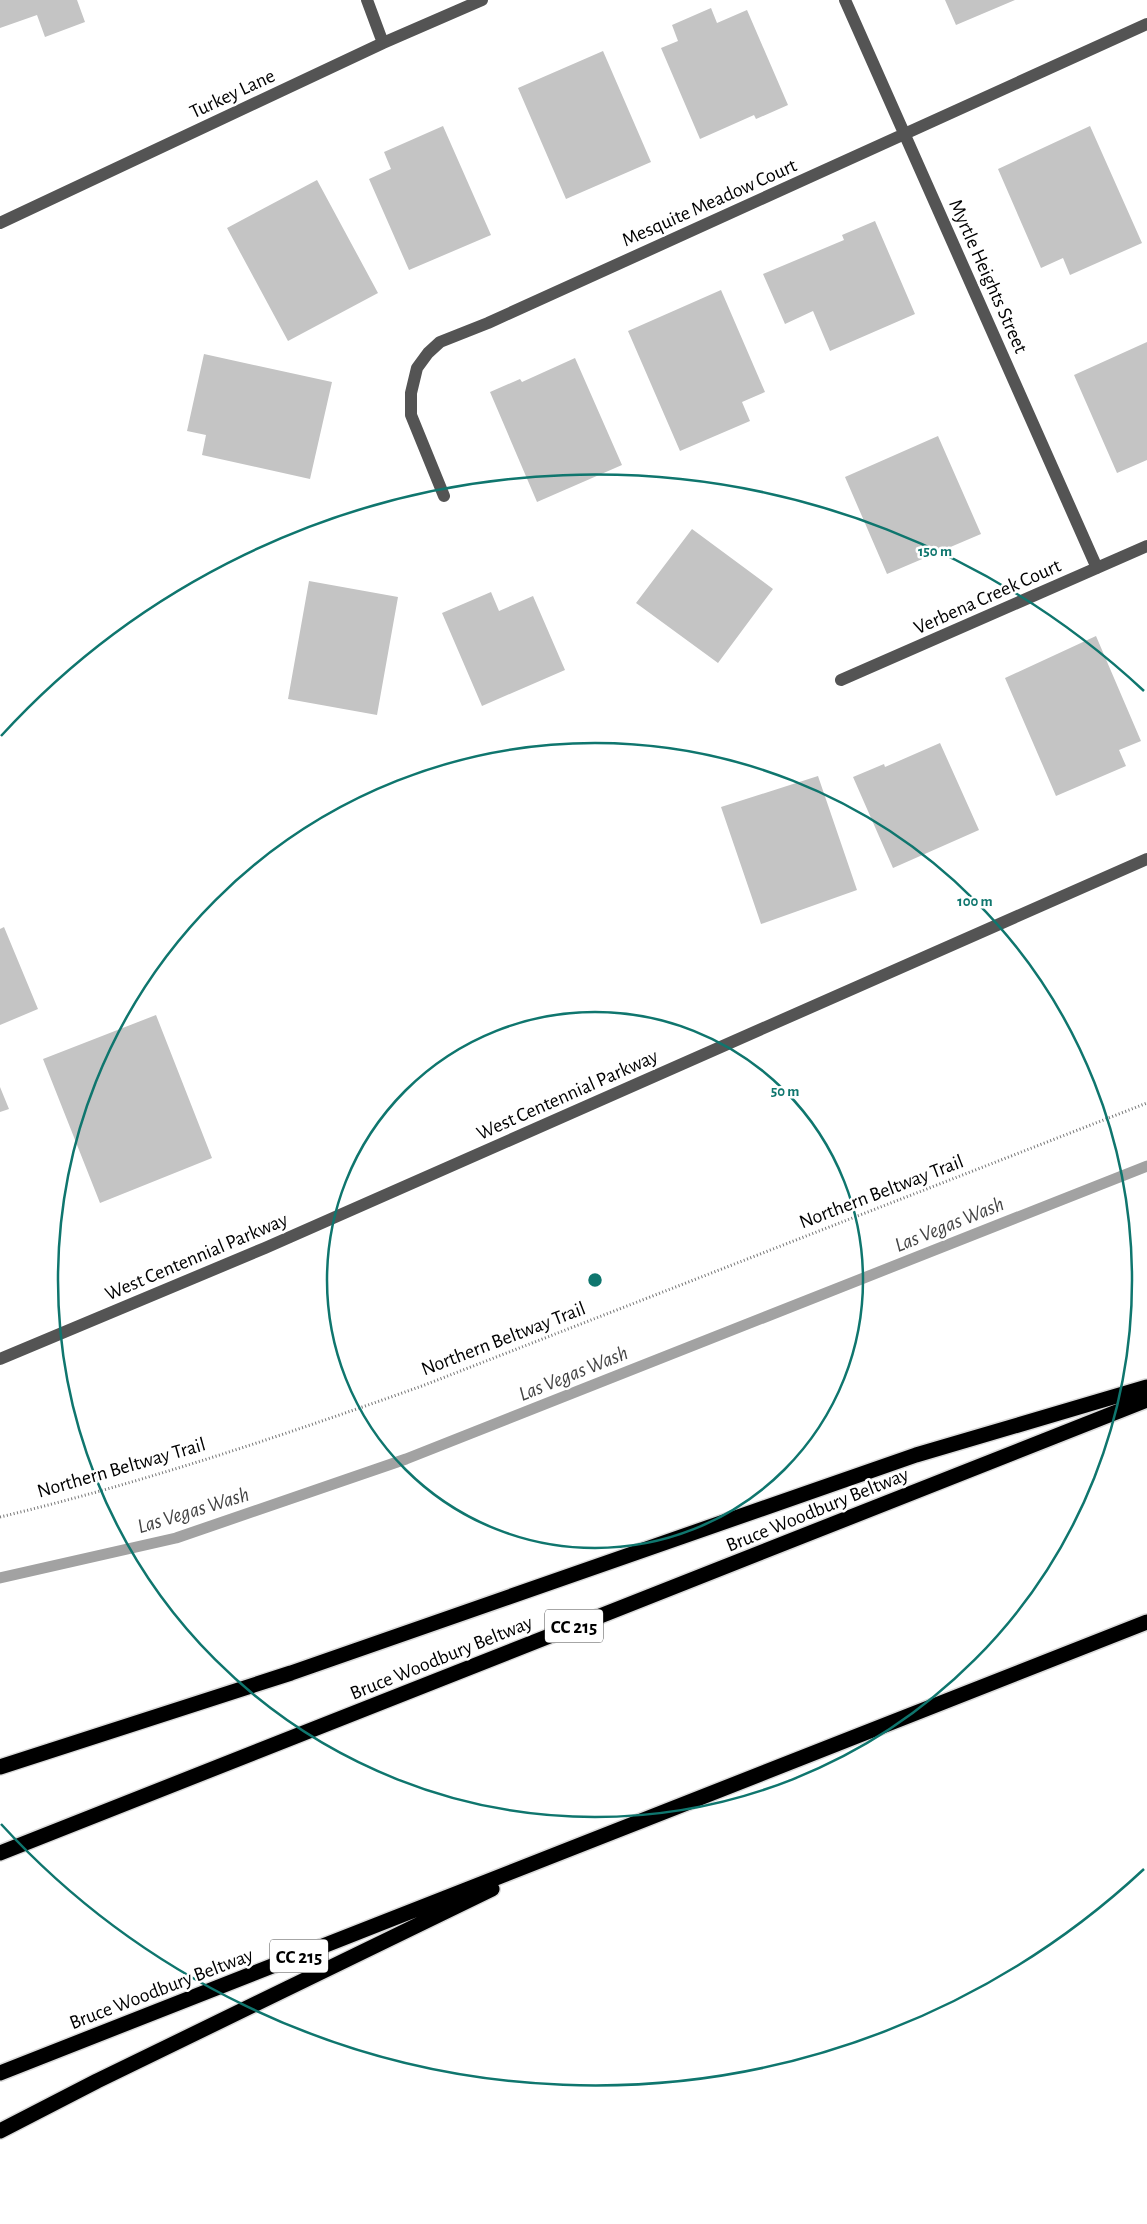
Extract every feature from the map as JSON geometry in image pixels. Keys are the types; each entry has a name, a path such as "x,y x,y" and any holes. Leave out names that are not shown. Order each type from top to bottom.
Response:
{"highway":[{"path":"0,1767 291,1673 916,1455 1147,1387"},
{"name":"Bruce Woodbury Beltway","path":"0,1853 1147,1400"},
{"name":"Bruce Woodbury Beltway","path":"0,2073 1147,1622"},
{"path":"0,2131 97,2081 597,1838"}],"street":[{"path":"367,0 383,43"},
{"name":"Turkey Lane","path":"0,223 383,43 482,0"},
{"name":"Myrtle Heights Street","path":"845,0 1097,568"},
{"name":"Mesquite Meadow Court","path":"444,496 411,415 411,394 417,368 428,353 440,342 488,323 1147,24"},
{"name":"Verbena Creek Court","path":"841,680 1147,546"},
{"name":"West Centennial Parkway","path":"0,1359 265,1248 1147,859"}],"path":[{"name":"Northern Beltway Trail","path":"0,1517 203,1459 318,1423 422,1386 1147,1103"}],"building":[{"path":"0,0 77,0 85,22 45,37 37,15 0,28"},
{"path":"945,0 1015,0 956,25"},
{"path":"711,8 717,23 747,10 788,105 756,119 754,115 700,139 661,48 678,41 672,25"},
{"path":"603,51 651,162 566,199 518,88"},
{"path":"443,126 491,235 409,270 369,179 391,169 384,152"},
{"path":"1090,126 1142,243 1070,275 1063,258 1041,268 998,169"},
{"path":"317,180 378,293 288,341 227,228"},
{"path":"875,221 915,314 830,351 813,311 785,324 763,274 844,240 842,235"},
{"path":"721,290 765,392 742,402 750,421 680,451 628,331"},
{"path":"1147,342 1147,460 1117,473 1074,375"},
{"path":"204,354 332,382 310,479 202,455 206,435 187,431"},
{"path":"575,358 622,465 537,502 490,392 520,379 522,382"},
{"path":"938,436 981,534 887,574 845,477"},
{"path":"692,529 773,589 718,663 636,603"},
{"path":"309,581 398,597 377,715 288,699"},
{"path":"491,592 499,611 533,596 565,670 482,706 442,613"},
{"path":"1096,636 1141,741 1119,750 1126,766 1056,796 1005,678"},
{"path":"940,743 979,830 893,868 853,777 884,764 885,767"},
{"path":"818,776 857,890 761,924 721,807"},
{"path":"4,927 38,1009 0,1025 0,929"},
{"path":"156,1015 212,1158 100,1203 43,1059"},
{"path":"0,1087 9,1109 0,1112"}],"waterway":[{"name":"Las Vegas Wash","path":"0,1578 176,1538 406,1459 1147,1166"}]}
